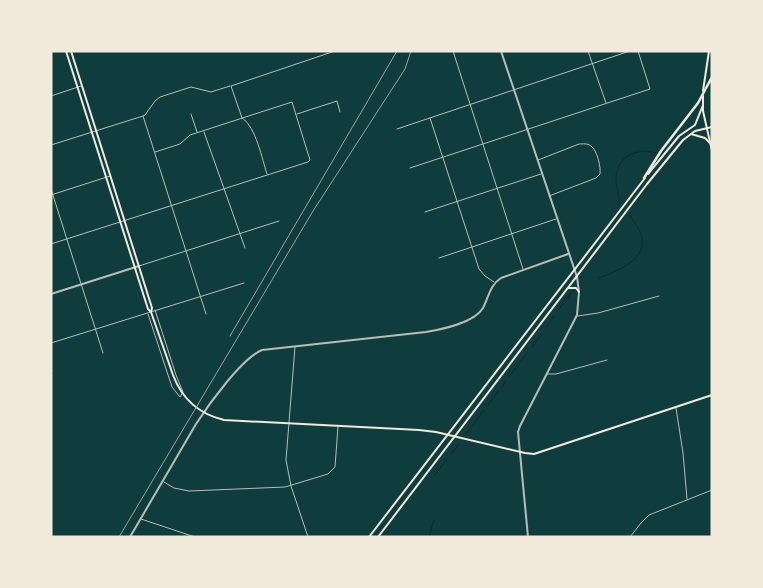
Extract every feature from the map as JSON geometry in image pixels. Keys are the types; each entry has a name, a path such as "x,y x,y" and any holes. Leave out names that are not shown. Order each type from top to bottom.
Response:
{"highway":[{"path":"644,178 661,151 698,103 712,76"}],"main road":[{"path":"66,51 148,309 176,385 190,403 200,410 216,418 288,424 419,430 447,434 534,454 712,395"},
{"path":"71,51 152,308 149,312"},
{"path":"709,51 704,80 703,105 712,151"},
{"path":"369,537 644,178 679,136 698,122 703,105"},
{"path":"378,537 634,201 683,140 690,134 712,127"},
{"path":"690,134 705,138 710,143"},
{"path":"632,195 634,201"},
{"path":"568,288 576,288 579,292"}],"street":[{"path":"320,51 321,56"},
{"path":"51,145 145,115 160,97 192,87 211,92 335,51"},
{"path":"452,51 523,270"},
{"path":"501,51 577,276 579,292 577,315 518,432 528,537"},
{"path":"588,51 606,103"},
{"path":"397,128 630,51"},
{"path":"410,168 650,89 638,51"},
{"path":"51,96 82,86"},
{"path":"231,86 242,118 251,126 268,175"},
{"path":"296,114 337,101 340,112"},
{"path":"51,244 224,190 310,160 292,102 190,135 180,144 155,152"},
{"path":"191,114 198,133"},
{"path":"142,116 206,314"},
{"path":"430,118 481,273 494,282"},
{"path":"204,131 245,248"},
{"path":"537,160 579,144 588,144 593,148 600,168 600,174 596,178 549,196"},
{"path":"425,212 541,174"},
{"path":"52,194 111,176"},
{"path":"51,189 103,353"},
{"path":"439,258 557,219"},
{"path":"51,294 279,221"},
{"path":"130,537 206,410 251,356 262,350 444,329 472,319 480,313 494,282 568,254"},
{"path":"51,343 244,282"},
{"path":"577,315 598,313 659,296"},
{"path":"149,312 172,387 180,397 183,392 155,310"},
{"path":"295,346 286,460 291,486 308,537"},
{"path":"546,374 556,374 608,360"},
{"path":"676,407 687,499"},
{"path":"163,481 174,488 189,491 291,486 328,474 334,470 338,426"},
{"path":"630,537 650,515 712,490"},
{"path":"141,518 195,537"}],"waterway":[{"path":"620,202 616,175 623,159 634,153 646,151 659,154"},
{"path":"599,278 631,262 638,255 642,247 642,238 638,228 629,215"},
{"path":"567,298 574,290"},
{"path":"557,311 563,304"},
{"path":"546,328 554,316"},
{"path":"532,347 542,334"},
{"path":"520,362 527,353"},
{"path":"509,377 517,366"},
{"path":"502,387 506,381"},
{"path":"488,405 499,390"},
{"path":"466,434 484,410"},
{"path":"451,454 459,444"},
{"path":"435,475 448,458"},
{"path":"429,537 434,520"}],"railway":[{"path":"230,336 397,51"},
{"path":"119,537 313,211 405,69 411,51"}]}
